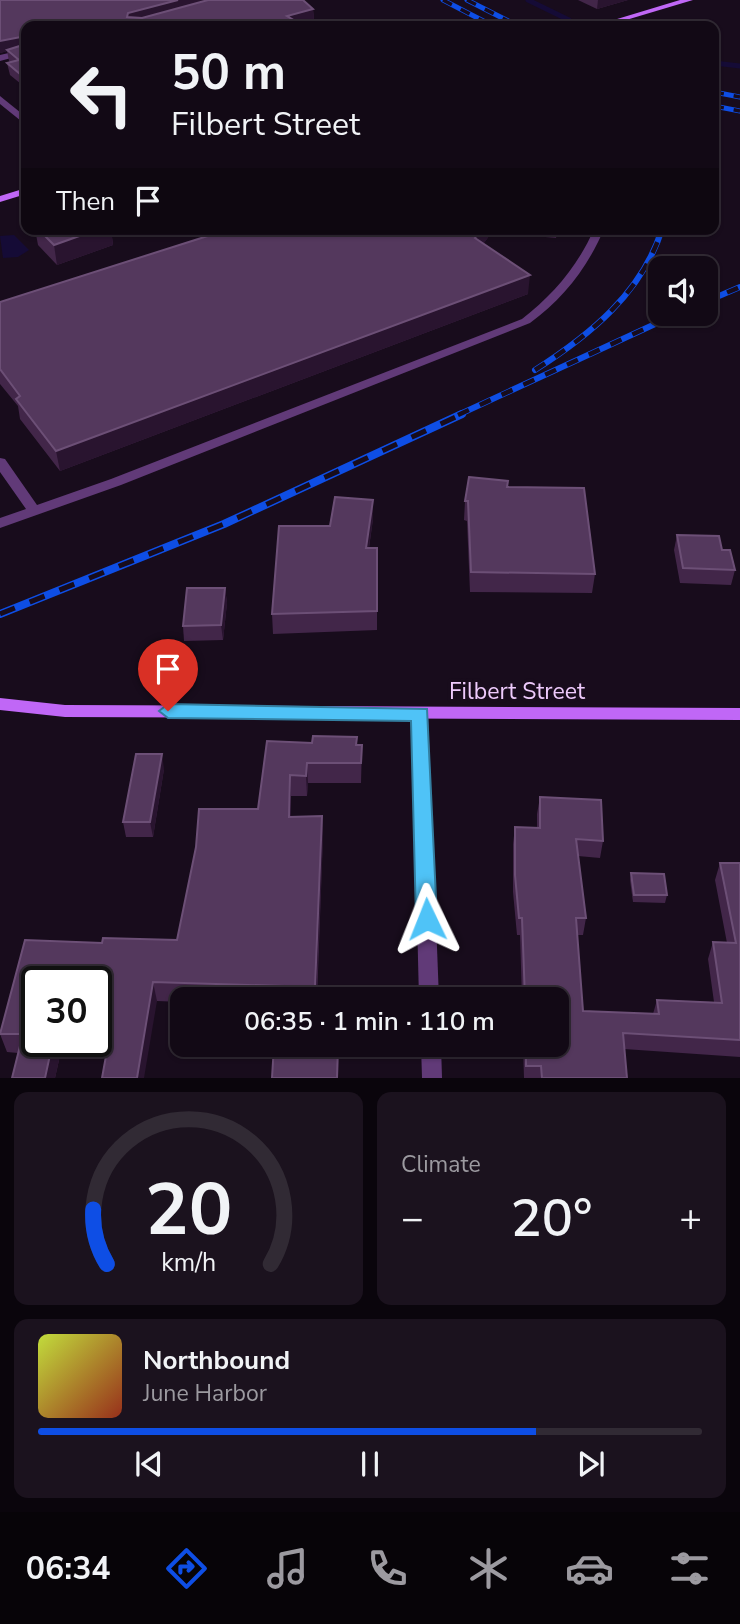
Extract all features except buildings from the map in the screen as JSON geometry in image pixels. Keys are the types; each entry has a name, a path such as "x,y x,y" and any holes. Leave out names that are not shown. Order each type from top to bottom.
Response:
{"street":[{"path":"616,21 690,0"},
{"path":"0,58 21,53"},
{"path":"0,99 21,118"},
{"path":"0,199 21,193"},
{"path":"0,523 116,482 526,321 564,284 593,245 596,235"},
{"path":"0,462 34,511"},
{"name":"Filbert Street","path":"0,704 65,711 740,714"},
{"path":"420,714 429,987"},
{"path":"431,1057 432,1078"}],"shaded area":[{"path":"14,235 29,250 18,257 3,258 0,236"}],"waterway":[{"path":"528,0 569,20"},
{"path":"719,64 740,66"}],"railway":[{"path":"443,0 483,21"},
{"path":"467,0 508,21"},
{"path":"719,93 740,97"},
{"path":"719,107 740,111"},
{"path":"535,370 594,327 628,293 653,252 660,235"},
{"path":"718,296 740,287"},
{"path":"458,415 651,326"},
{"path":"0,614 224,524 462,414"}],"route":[{"path":"168,711 420,714 427,919"}]}
